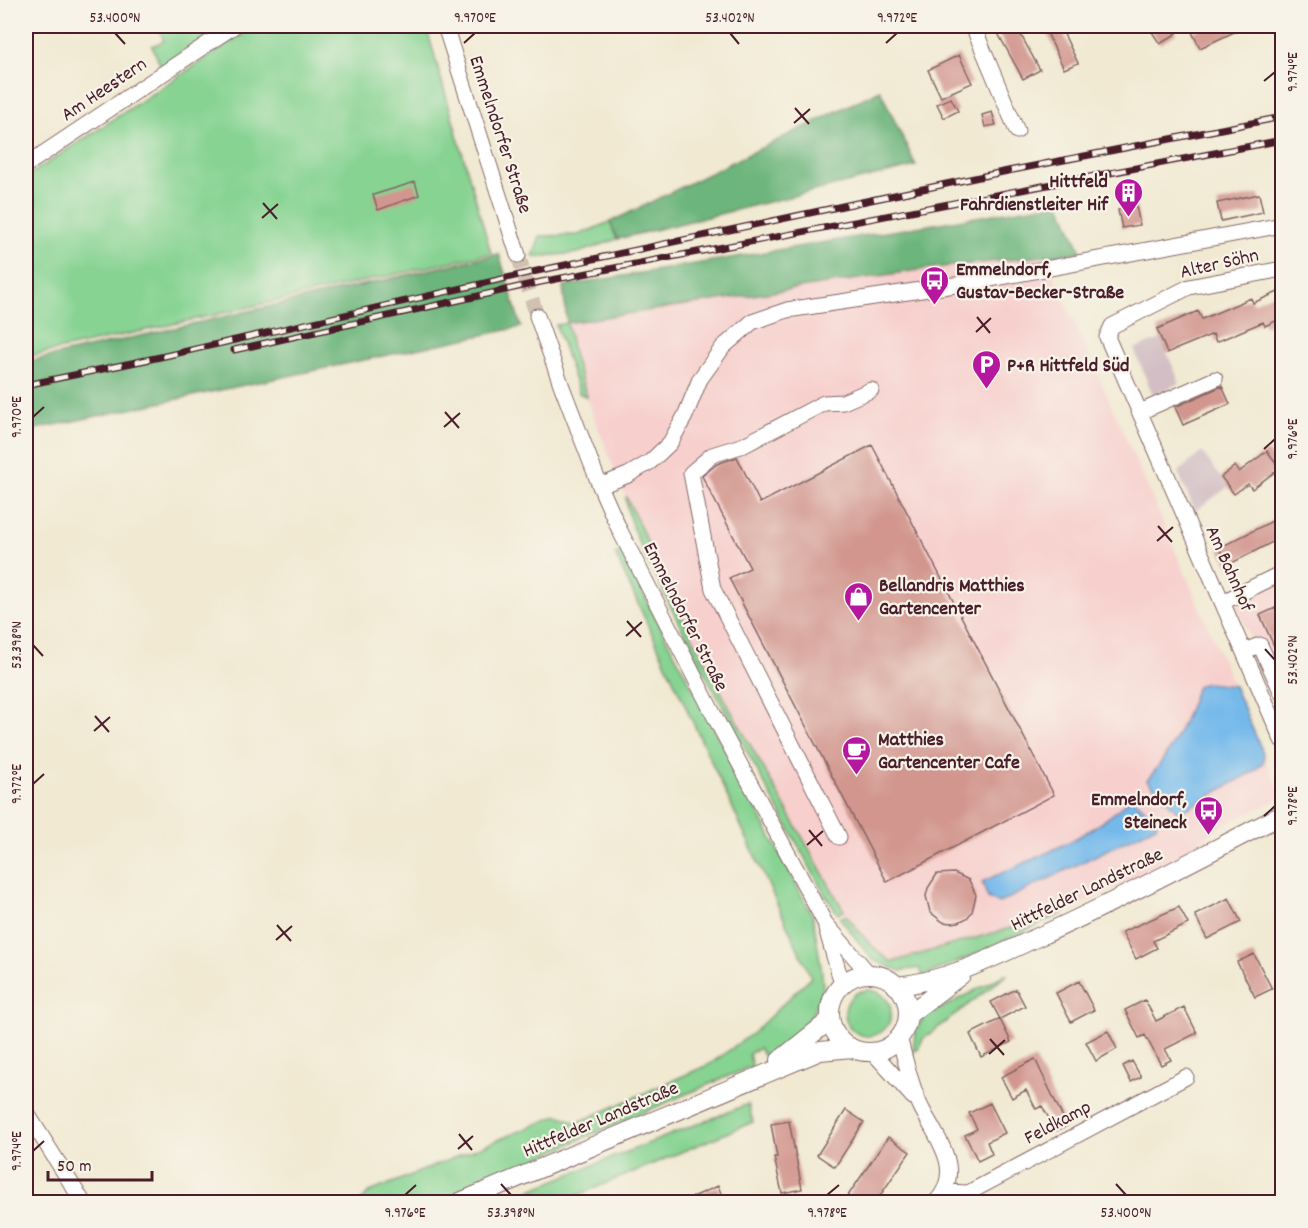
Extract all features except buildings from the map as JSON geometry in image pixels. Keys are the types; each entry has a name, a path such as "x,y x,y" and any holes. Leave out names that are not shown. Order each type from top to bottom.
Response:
{"main road":[{"name":"Hittfelder Landstraße","path":"896,986 917,984 972,967 1081,918 1282,815"},
{"name":"Hittfelder Landstraße","path":"908,1015 972,967"},
{"path":"852,1047 838,1036 831,1020 830,1007 842,984 850,979 869,974 879,975 896,986 907,1004 908,1015 899,1037 892,1044 872,1052"},
{"name":"Hittfelder Landstraße","path":"759,1076 831,1020"},
{"name":"Hittfelder Landstraße","path":"460,1203 820,1051 852,1047 872,1052"}],"street":[{"name":"Am Heestern","path":"26,165 234,26"},
{"name":"Emmelndorfer Straße","path":"446,26 518,255"},
{"path":"973,26 1017,131"},
{"path":"1281,26 1282,31"},
{"path":"600,486 628,475 650,462 669,443 685,416 700,379 723,347 752,322 787,310 1074,265 1282,225"},
{"name":"Alter Söhn","path":"1107,337 1112,326 1189,287 1282,269"},
{"name":"Emmelndorfer Straße","path":"537,316 600,486 620,531 721,729 825,923 869,974"},
{"name":"Am Bahnhof","path":"1107,337 1282,740"},
{"path":"1140,412 1215,378"},
{"path":"839,837 713,589 691,473 712,454 744,445 824,403 843,402 870,390"},
{"path":"1223,602 1282,573"},
{"path":"1244,651 1260,645 1282,693"},
{"name":"Emmelndorfer Straße","path":"825,923 842,984"},
{"path":"899,1037 919,1103 947,1155 949,1176 940,1197"},
{"path":"872,1052 919,1103"},
{"name":"Feldkamp","path":"940,1197 968,1193 1186,1077"},
{"path":"26,1112 82,1203"}],"shaded area":[{"path":"1044,255 1282,797 1217,829 1180,855 1063,913 892,962 881,955 864,938 846,915 730,709 679,611 620,484 585,394 567,323 932,268"},
{"path":"1161,339 1180,383 1153,395 1134,349"},
{"path":"1202,452 1228,487 1195,511 1178,472"},
{"path":"1282,574 1282,714 1233,597"}],"green space":[{"path":"158,26 225,26 161,67 152,46 164,41"},
{"path":"255,26 426,26 491,253 26,357 26,177"},
{"path":"880,90 916,166 617,239 610,222"},
{"path":"1060,203 1081,252 932,268 567,323 563,286"},
{"path":"610,222 617,239 578,253 533,257 540,236 578,235"},
{"path":"499,254 521,327 26,431 26,362"},
{"path":"567,323 574,357 587,397 579,393 556,325"},
{"path":"626,496 679,611 730,709 844,911 838,914 824,893 701,666 640,544 630,519"},
{"path":"621,552 813,917 823,990 807,1024 808,1030 778,1051 764,1057 759,1048 749,1054 752,1066 441,1202 360,1202 370,1192 559,1115 577,1123 710,1064 753,1033 811,977 615,554"},
{"path":"1063,913 923,976 919,968 900,971 873,960 840,918 846,915 873,947 892,962"},
{"path":"1006,974 923,1039 918,1049 913,1052 916,1033 925,1017"},
{"path":"868,990 884,997 891,1013 884,1029 868,1036 852,1029 845,1013 852,997"},
{"path":"748,1104 753,1122 564,1201 551,1198 553,1202 500,1202"}],"water":[{"path":"1206,683 1234,686 1264,755 1263,763 1253,772 1179,813 1147,780 1156,770 1177,736 1197,686"},
{"path":"1132,797 1157,821 1156,826 999,903 988,898 982,882 1080,836 1099,824"}],"tunnel":[{"path":"518,255 537,316"}],"railway":[{"path":"26,385 165,356 537,271 998,173 1282,117"},
{"path":"234,350 541,282 1282,140"}],"place":[{"name":"Hittfeld Fahrdienstleiter Hif","path":"1129,218"},
{"name":"Emmelndorf, Gustav-Becker-Straße","path":"935,306"},
{"name":"P+R Hittfeld Süd","path":"986,390"},
{"name":"Bellandris Matthies Gartencenter","path":"858,622"},
{"name":"Matthies Gartencenter Cafe","path":"857,776"},
{"name":"Emmelndorf, Steineck","path":"1208,836"}]}
